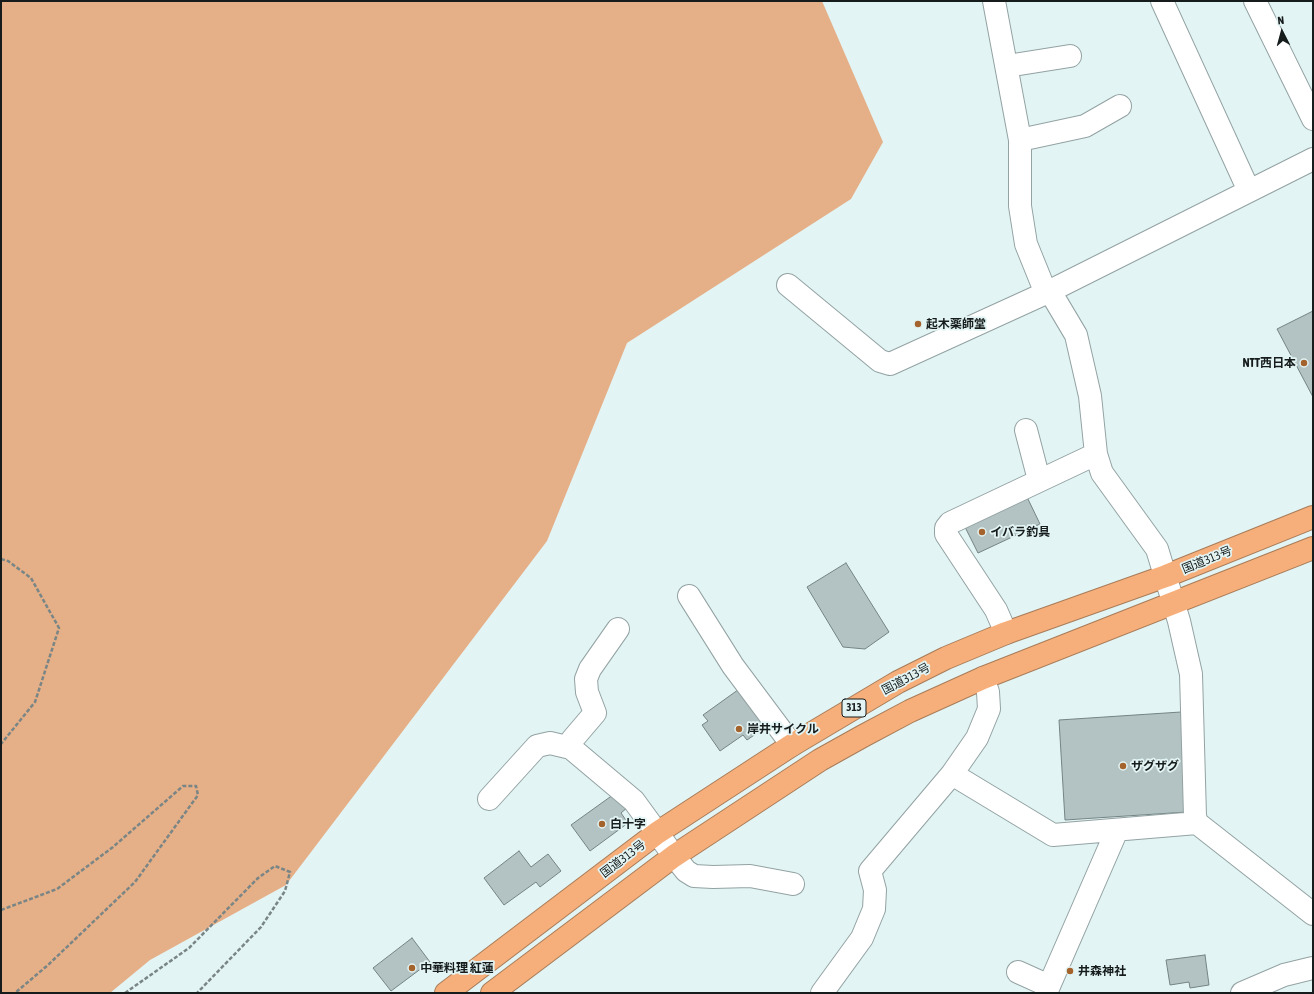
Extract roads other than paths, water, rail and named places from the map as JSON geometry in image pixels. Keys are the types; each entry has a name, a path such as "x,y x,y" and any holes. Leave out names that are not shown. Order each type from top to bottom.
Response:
{"highway":[{"name":"国道313号","path":"446,993 658,833 792,745 898,682 946,658 1006,633 1166,576 1313,517"},
{"name":"313","path":"492,993 674,856 820,760 910,711 983,678 1313,548"}],"street":[{"path":"994,1 1020,140 1020,206 1026,244 1043,286 1054,298 1076,336 1090,396 1096,454 1102,472 1157,549 1174,604 1191,674 1195,816 1197,823 1313,914"},
{"path":"1162,1 1249,191"},
{"path":"1255,1 1313,119"},
{"path":"1006,66 1070,56"},
{"path":"1020,140 1086,126 1120,106"},
{"path":"788,285 880,361 890,364 1048,292 1313,159"},
{"path":"1026,430 1039,480"},
{"path":"1006,633 996,610 946,534 946,528 950,523 1096,454"},
{"path":"689,596 733,666 792,745"},
{"path":"570,748 572,740 595,713 587,692 586,679 590,669 618,629"},
{"path":"822,993 862,938 874,909 875,890 870,871 952,774 977,738 989,710 988,692 983,678"},
{"path":"489,799 537,746 550,743 570,748 634,801 674,856 686,871 694,876 750,876 793,884"},
{"path":"952,774 1053,835 1197,823"},
{"path":"1018,972 1048,990 1117,830"},
{"path":"1242,993 1284,975 1313,968"}],"place":[{"name":"起木薬師堂","path":"918,324"},
{"name":"NTT西日本","path":"1304,363"},
{"name":"イバラ釣具","path":"982,532"},
{"name":"岸井サイクル","path":"739,729"},
{"name":"ザグザグ","path":"1123,766"},
{"name":"白十字","path":"602,824"},
{"name":"中華料理 紅蓮","path":"412,968"},
{"name":"井森神社","path":"1070,971"}]}
